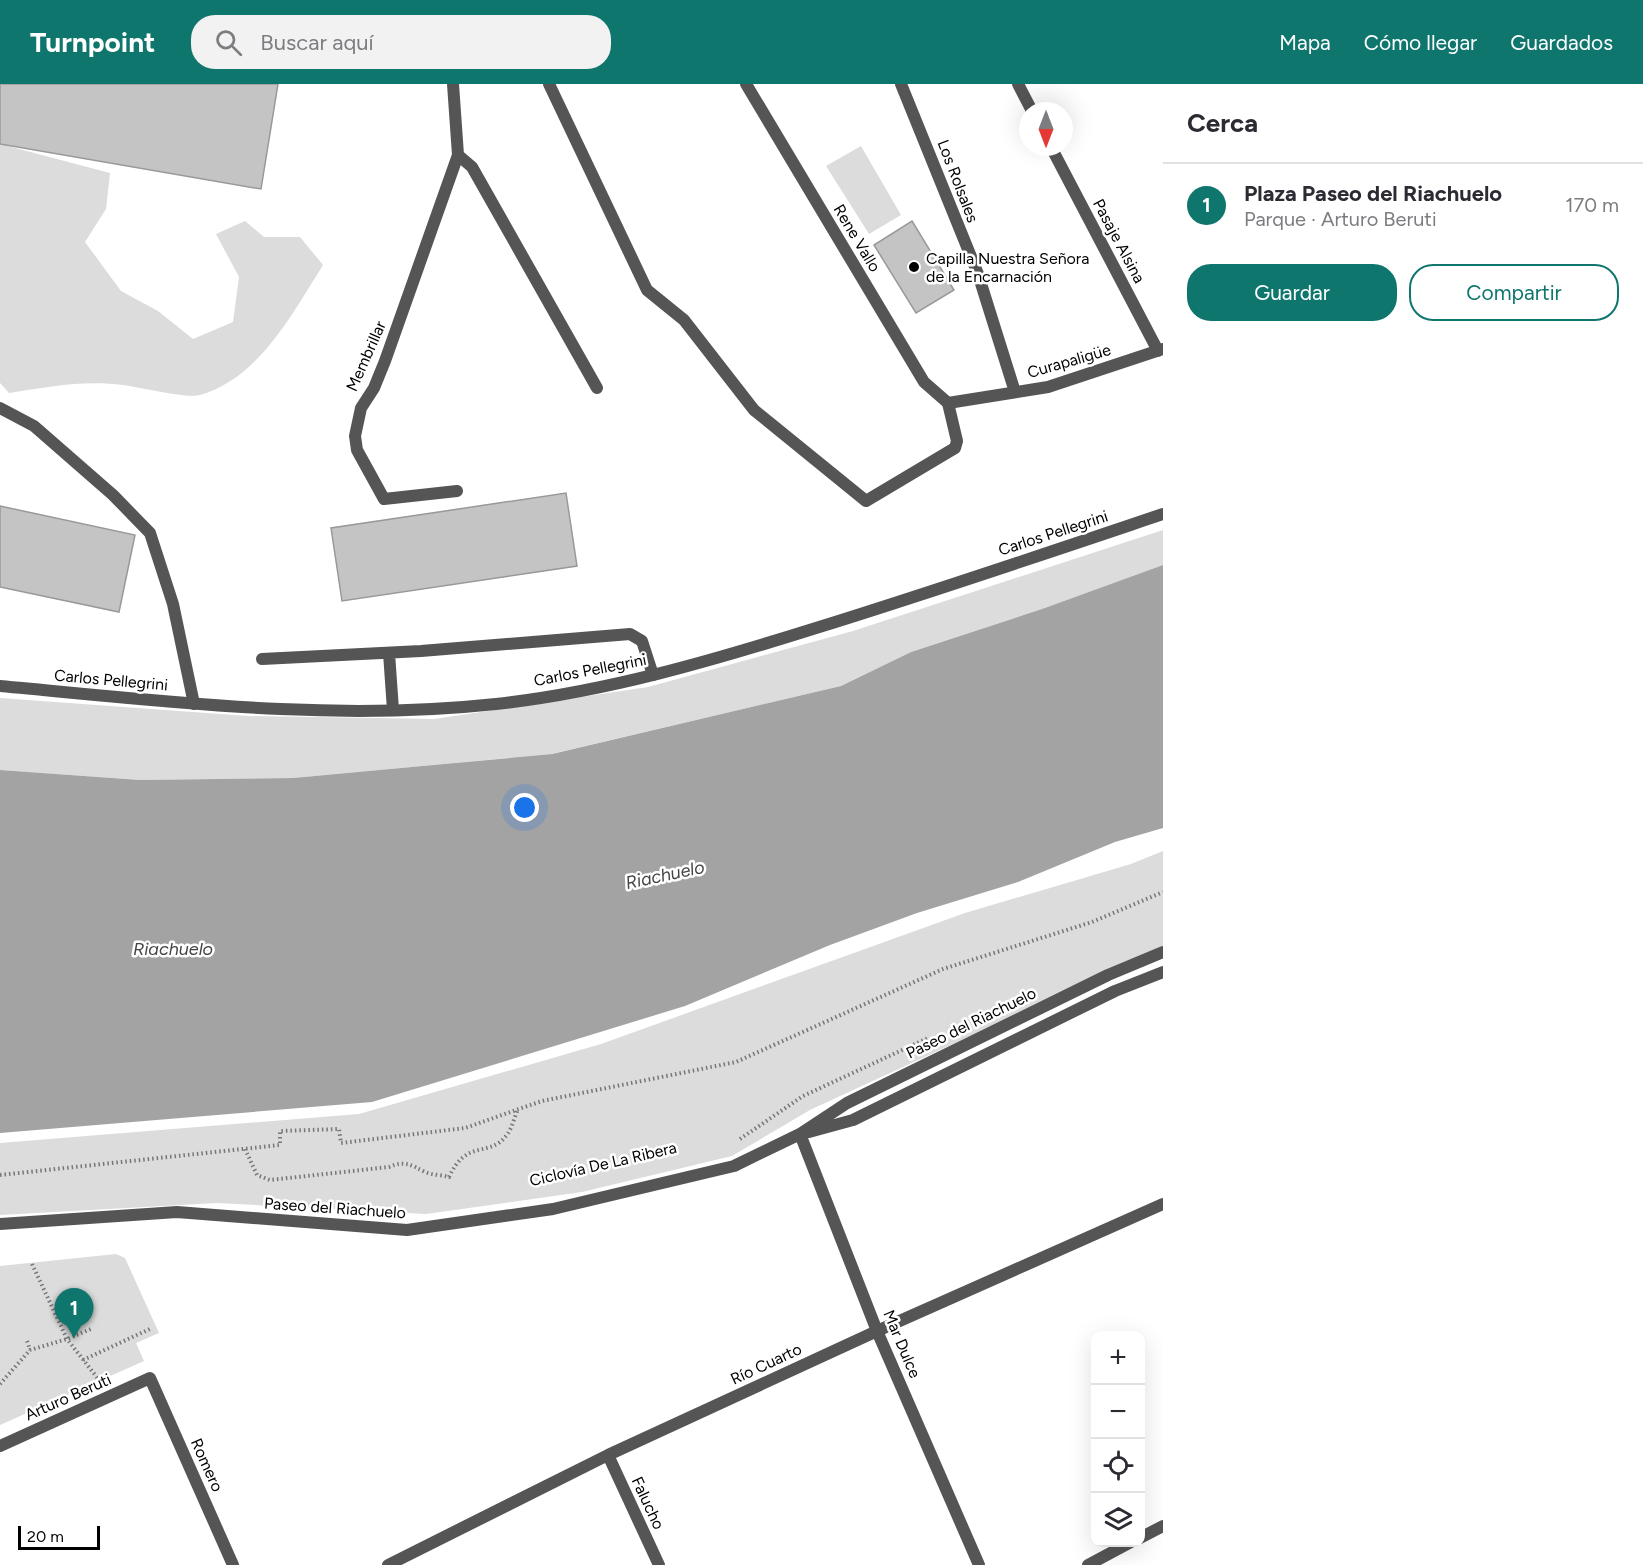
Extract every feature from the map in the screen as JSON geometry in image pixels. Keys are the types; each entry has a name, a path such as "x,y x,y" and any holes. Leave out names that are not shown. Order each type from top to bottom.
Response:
{"street":[{"path":"453,84 458,155 472,167 597,388"},
{"path":"549,84 647,290 684,320 754,410 866,501 955,448 957,441 948,403"},
{"name":"Rene Vallo","path":"746,84 924,382 948,403"},
{"name":"Los Rolsales","path":"901,84 978,274 1015,392"},
{"path":"1018,84 1027,102"},
{"name":"Membrillar","path":"457,491 384,499 357,450 355,436 361,408 374,388 385,361 458,155"},
{"name":"Pasaje Alsina","path":"1056,156 1160,350"},
{"name":"Curapaligüe","path":"948,403 1048,387 1160,350"},
{"path":"0,408 34,426 113,495 150,533 173,604 194,704"},
{"name":"Carlos Pellegrini","path":"0,686 194,704 327,712 507,702 576,692 733,654 898,603 1163,514"},
{"path":"262,659 389,653 630,634 642,641 653,675"},
{"path":"389,653 393,710"},
{"name":"Paseo del Riachuelo","path":"0,1224 177,1212 406,1230 553,1209 734,1166 800,1134 857,1098 1108,975 1163,952"},
{"name":"Paseo del Riachuelo","path":"800,1134 853,1120 1115,991 1163,972"},
{"name":"Mar Dulce","path":"800,1134 877,1330 979,1565"},
{"name":"Río Cuarto","path":"388,1565 608,1455 877,1330 1163,1204"},
{"name":"Arturo Beruti","path":"0,1446 150,1378"},
{"name":"Romero","path":"150,1378 233,1565"},
{"name":"Falucho","path":"608,1455 659,1565"},
{"path":"1145,1535 1163,1526"},
{"path":"1088,1565 1122,1547"}],"path":[{"path":"0,1175 280,1145 280,1131 339,1129 341,1143 465,1128 542,1101 736,1062 943,969 1092,922 1163,892"},
{"path":"739,1140 803,1096 937,1034"},
{"path":"245,1149 257,1175 270,1180 389,1167 399,1162 412,1164 427,1173 449,1177 456,1162 465,1153 489,1146 506,1137 518,1109"},
{"path":"32,1264 67,1339 99,1380"},
{"path":"83,1360 153,1328"},
{"path":"0,1384 30,1350 91,1329"},
{"path":"27,1341 30,1350"}],"shaded area":[{"path":"0,144 110,173 106,209 85,242 121,291 158,311 193,339 233,322 239,277 216,234 245,221 264,237 300,237 323,265 272,342 239,375 221,387 194,396 94,383 9,393 0,383"},
{"path":"861,146 901,215 869,234 826,166"},
{"path":"1163,530 1163,565 1042,609 911,652 841,686 551,754 293,778 140,780 0,770 0,698 248,716 434,719 648,687 853,631"},
{"path":"1163,851 1163,947 810,1110 732,1156 582,1192 426,1214 217,1203 0,1215 0,1143 359,1114 601,1044 965,913 1131,864"},
{"path":"116,1254 125,1258 159,1333 136,1343 144,1361 0,1425 0,1266"}],"water":[{"name":"Riachuelo","path":"1163,565 1163,828 1115,842 1018,882 917,913 830,945 685,1006 372,1102 0,1133 0,770 140,780 293,778 552,754 841,686 911,652 1042,609"}],"building":[{"path":"0,84 278,84 261,189 0,144"},
{"name":"Capilla Nuestra Señora de la Encarnación","path":"912,221 954,290 916,313 874,245"},
{"path":"566,493 577,566 342,601 331,528"},
{"path":"0,506 135,535 119,612 0,587"}],"place":[{"name":"Capilla Nuestra Señora de la Encarnación","path":"914,267"},
{"name":"Plaza Paseo del Riachuelo","path":"74,1338"}]}
